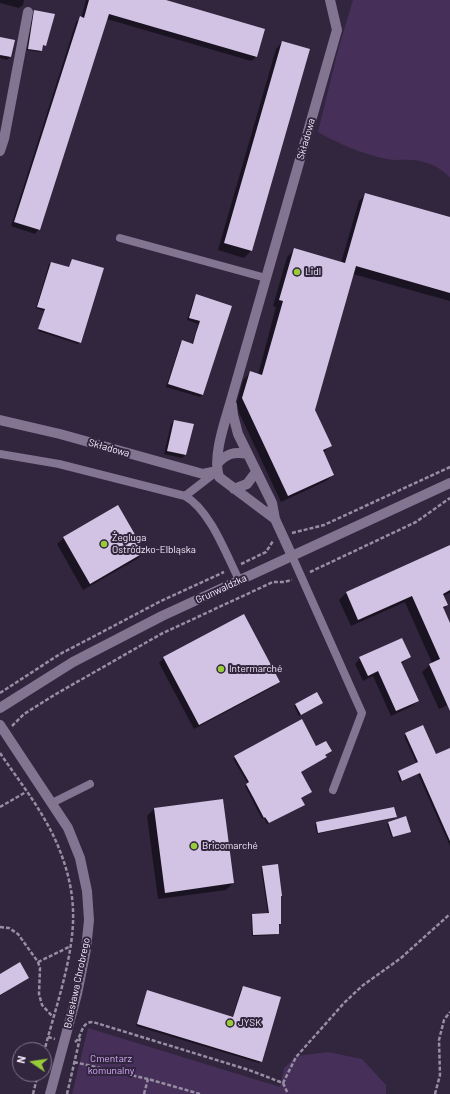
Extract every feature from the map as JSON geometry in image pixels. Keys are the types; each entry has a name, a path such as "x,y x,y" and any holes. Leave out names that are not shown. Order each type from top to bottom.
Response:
{"street":[{"name":"Składowa","path":"0,420 60,434 203,474 217,468 218,451 232,397 337,30 330,0"},
{"path":"0,151 4,139 28,12"},
{"name":"Składowa","path":"232,397 233,415 238,434 272,503 276,519 292,556"},
{"path":"247,454 239,452 232,453 224,457 217,468 219,477 276,519"},
{"path":"234,489 247,484 256,472"},
{"name":"Grunwaldzka","path":"0,708 79,659 162,616 450,483"},
{"name":"Bolesława Chrobrego","path":"2,729 68,828 80,858 88,891 89,920 86,949 77,994 50,1094"}],"lane":[{"path":"120,238 266,278"},
{"path":"0,454 59,464 184,496 193,500 208,519 239,580"},
{"path":"184,496 217,468"},
{"path":"292,556 362,714 333,790"},
{"path":"52,803 90,784"}],"path":[{"path":"0,692 60,654 159,602 266,552 271,541 297,531 324,525 450,467"},
{"path":"2,729 56,694 161,634 273,582 289,581 416,522 450,498"},
{"path":"0,753 49,828 64,862 73,902 74,920 71,946 47,1042"},
{"path":"0,807 26,792"},
{"path":"283,1083 296,1057 344,1003 362,986 401,958 450,914"},
{"path":"0,927 9,928 18,934 38,962 40,968 39,994 42,1005 53,1017"},
{"path":"38,962 71,946"},
{"path":"435,1094 440,1075 439,1040 444,1020 450,1012"},
{"path":"85,1024 93,1022 249,1070 283,1083 288,1094"},
{"path":"67,1094 80,1038"},
{"path":"74,1062 148,1079 200,1094"},
{"path":"144,1094 148,1079"},
{"path":"33,1094 36,1082"}],"green space":[{"path":"353,0 450,0 450,178 438,168 428,163 412,160 390,160 378,157 334,141 318,132 338,50"},
{"name":"Cmentarz komunalny","path":"88,1028 280,1087 284,1068 297,1056 328,1052 362,1059 386,1085 386,1094 72,1094"}],"building":[{"path":"89,0 166,0 265,29 257,57 109,14 40,230 14,222 80,16 84,18"},
{"path":"34,10 55,14 46,46 43,45 42,51 28,49"},
{"path":"0,37 15,40 11,57 0,55"},
{"path":"282,41 310,49 252,251 224,243"},
{"path":"365,193 450,217 450,293 356,266 315,410 332,446 323,450 334,475 288,496 242,398 250,371 262,375 283,301 279,300 294,248 345,263"},
{"path":"72,259 104,268 81,343 38,329 45,309 37,307 51,262 69,267"},
{"path":"196,294 232,306 203,395 168,384 182,340 193,344 200,321 189,318"},
{"path":"174,420 194,424 186,455 167,451"},
{"name":"Żegluga Ostródzko-Elbląska","path":"118,505 145,552 90,584 63,537"},
{"path":"450,545 450,590 443,594 448,605 443,607 450,623 450,711 429,664 440,659 412,596 358,620 346,592"},
{"name":"Intermarché","path":"244,614 280,682 199,725 163,657"},
{"path":"402,638 411,657 401,662 419,701 396,711 378,671 368,676 359,657"},
{"path":"317,692 323,703 301,715 295,704"},
{"path":"302,719 316,746 326,741 332,751 325,755 327,757 301,772 312,792 301,798 305,805 269,823 265,817 264,818 246,784 249,782 234,756"},
{"path":"423,725 436,754 450,748 450,841 420,773 402,781 398,771 418,762 405,733"},
{"name":"Bricomarché","path":"223,799 234,883 165,893 154,808"},
{"path":"394,807 397,817 318,833 316,822"},
{"path":"406,816 411,832 393,837 388,822"},
{"path":"278,864 282,896 281,924 279,924 279,934 253,935 252,914 269,913 262,866"},
{"path":"20,962 29,978 0,995 0,974"},
{"name":"JYSK","path":"243,986 281,997 262,1062 137,1024 147,990 233,1017"}],"place":[{"name":"Lidl","path":"297,272"},
{"name":"Żegluga Ostródzko-Elbląska","path":"104,544"},
{"name":"Intermarché","path":"221,669"},
{"name":"Bricomarché","path":"194,846"},
{"name":"JYSK","path":"230,1023"}]}
